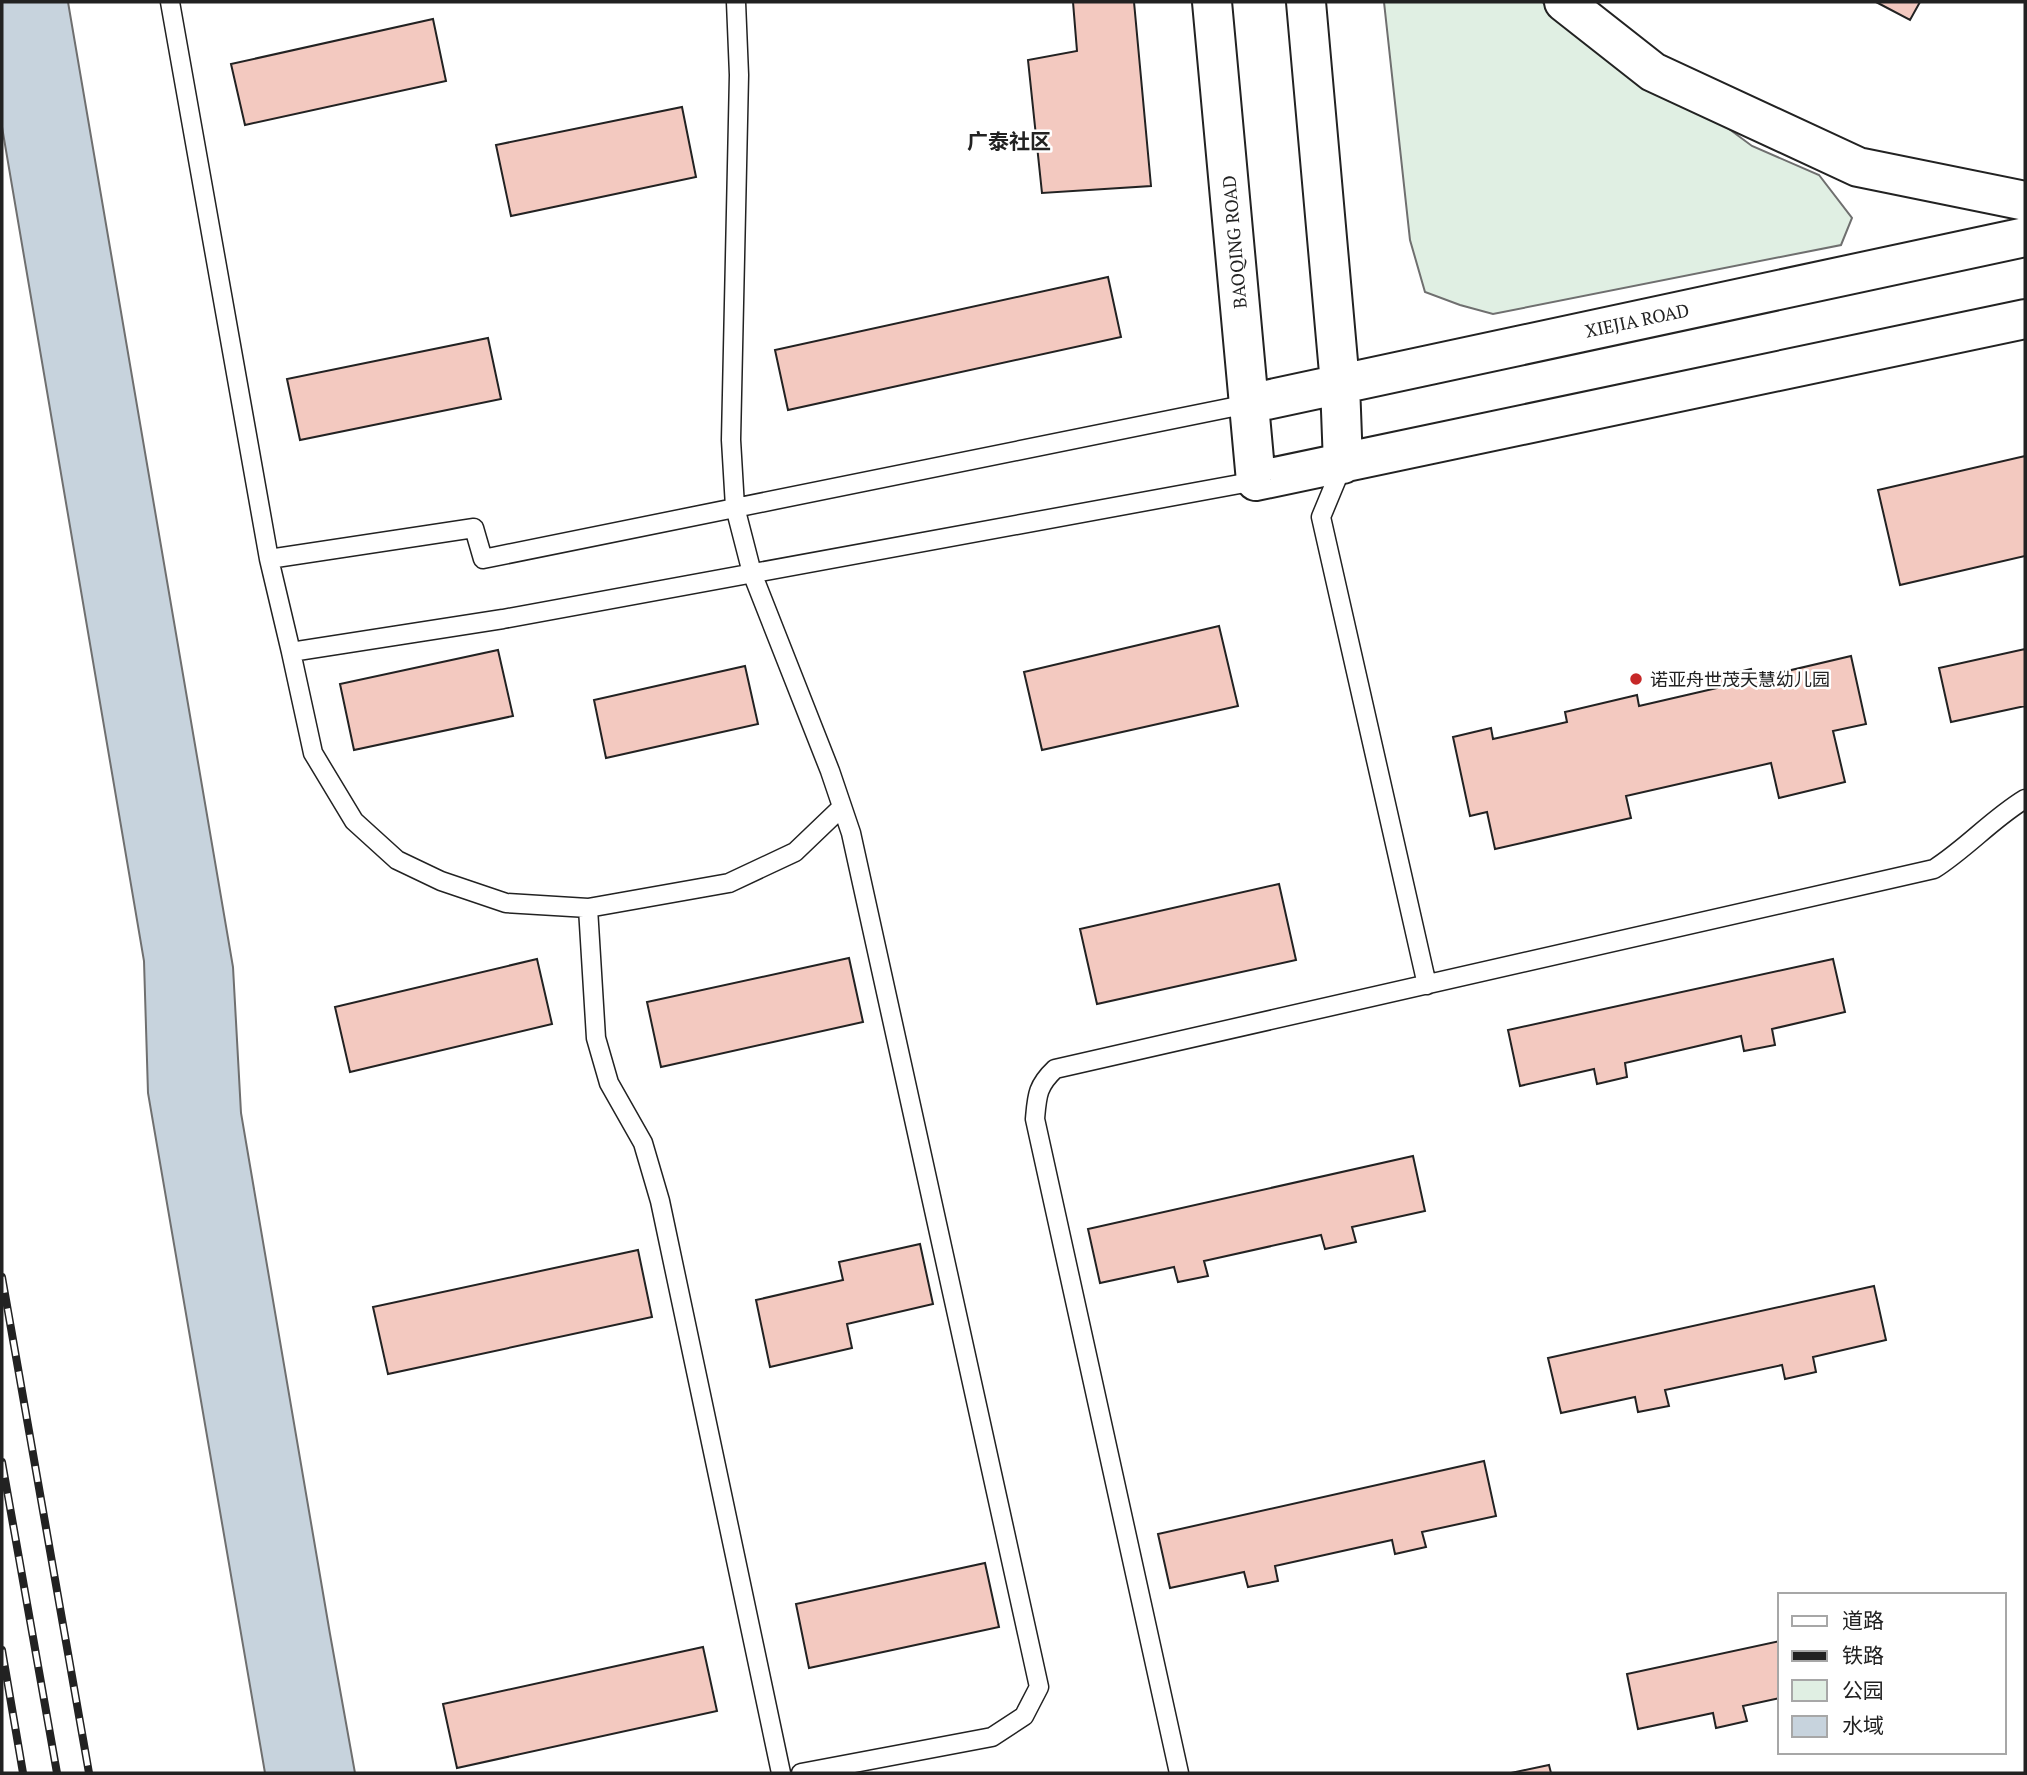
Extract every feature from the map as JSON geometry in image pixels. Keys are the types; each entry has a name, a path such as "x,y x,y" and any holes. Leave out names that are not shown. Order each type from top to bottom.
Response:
{"main road":[{"name":"BAOQING ROAD","path":"1212,2 1256,481"},
{"path":"1306,2 1340,384 1343,464"},
{"path":"1564,2 1653,72 1858,167 2025,201"},
{"name":"XIEJIA ROAD","path":"1248,404 2025,237"},
{"path":"1256,481 2025,319"}],"lane":[{"path":"170,2 269,559 313,753 354,821 397,860 441,881 506,903 588,908 729,883 795,852 842,807"},
{"path":"736,2 739,75 731,440 735,508 752,573 830,771 851,833 1039,1687 1024,1716 992,1737 801,1773"},
{"path":"269,559 474,528 483,559 1248,404"},
{"path":"1343,464 1321,517 1427,985"},
{"path":"290,652 503,619 1256,481"},
{"path":"1180,1773 1035,1119 1037,1094 1043,1080 1055,1069 1934,869 2025,799"},
{"path":"588,908 596,1038 609,1083 643,1143 660,1201 781,1773"}],"green space":[{"path":"1384,2 1542,2 1623,64 1683,95 1752,146 1819,175 1852,218 1841,245 1493,314 1425,292 1410,240"}],"water":[{"path":"2,2 68,2 233,967 241,1113 355,1773 265,1773 148,1093 144,961 2,127"}],"building":[{"path":"1073,2 1134,2 1151,186 1042,193 1028,60 1077,51"},
{"path":"1876,2 1920,2 1910,20"},
{"path":"433,19 446,81 245,125 231,64"},
{"path":"682,107 696,177 511,216 496,145"},
{"path":"1108,277 1121,337 788,410 775,350"},
{"path":"488,338 501,399 300,440 287,379"},
{"path":"2025,456 2025,556 1900,585 1878,490"},
{"path":"1219,626 1238,706 1042,750 1024,672"},
{"path":"2025,649 2025,706 1951,722 1939,668"},
{"path":"498,650 513,716 354,750 340,684"},
{"path":"1851,656 1866,724 1833,731 1845,782 1779,798 1771,763 1626,796 1631,818 1495,849 1487,812 1470,816 1453,737 1491,728 1493,739 1567,722 1565,712 1637,695 1639,706 1717,688 1714,678 1751,669 1753,679"},
{"path":"745,666 758,724 606,758 594,700"},
{"path":"1279,884 1296,960 1097,1004 1080,929"},
{"path":"849,958 863,1022 661,1067 647,1002"},
{"path":"537,959 552,1024 350,1072 335,1007"},
{"path":"1833,959 1845,1012 1772,1029 1775,1045 1744,1051 1741,1036 1625,1063 1627,1077 1597,1084 1594,1069 1520,1086 1508,1030"},
{"path":"1413,1156 1425,1211 1352,1227 1356,1242 1325,1249 1321,1235 1204,1261 1208,1276 1178,1282 1174,1267 1100,1283 1088,1229"},
{"path":"920,1244 933,1304 847,1324 852,1348 770,1367 756,1300 843,1280 839,1262"},
{"path":"638,1250 652,1317 388,1374 373,1307"},
{"path":"1874,1286 1886,1340 1813,1357 1816,1372 1785,1379 1782,1365 1665,1390 1669,1406 1638,1412 1635,1397 1561,1413 1548,1358"},
{"path":"1484,1461 1496,1516 1422,1532 1426,1547 1395,1554 1392,1540 1275,1566 1278,1581 1248,1587 1244,1572 1170,1588 1158,1534"},
{"path":"985,1563 999,1627 809,1668 796,1604"},
{"path":"1778,1641 1778,1698 1743,1706 1747,1721 1716,1728 1713,1713 1638,1729 1627,1674"},
{"path":"703,1647 717,1711 457,1768 443,1704"},
{"path":"1549,1765 1551,1773 1511,1773"}],"railway":[{"path":"2,1277 89,1773"},
{"path":"2,1462 57,1773"},
{"path":"2,1650 23,1773"}],"place":[{"name":"诺亚舟世茂天慧幼儿园","path":"1636,679"}],"district":[{"name":"广泰社区","path":"1009,141"}]}
